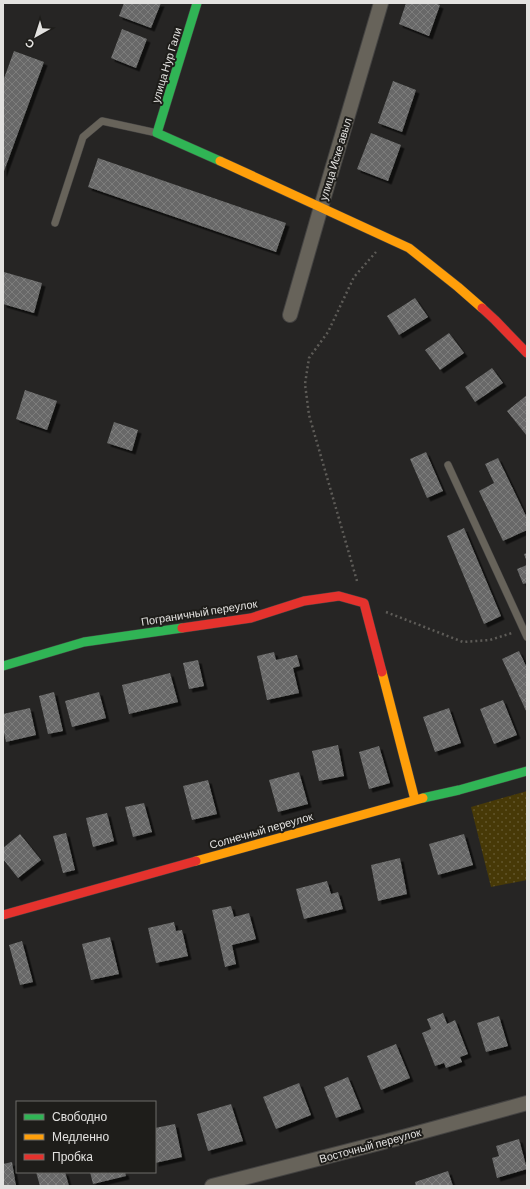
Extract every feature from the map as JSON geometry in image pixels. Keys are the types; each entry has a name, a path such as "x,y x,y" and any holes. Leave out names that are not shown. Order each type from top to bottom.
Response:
{"street":[{"name":"улица Нур Гали","path":"157,133 197,3"},
{"name":"улица Иске авыл","path":"290,315 382,3"},
{"path":"157,133 409,248 458,287 495,320 527,353"},
{"name":"Пограничный переулок","path":"3,666 84,642 251,618 304,601 339,596 364,603"},
{"path":"364,603 415,800"},
{"name":"Солнечный переулок","path":"3,915 415,800 459,790 527,771"},
{"name":"Восточный переулок","path":"212,1186 403,1137 527,1103"}],"lane":[{"path":"56,223 83,137 102,121 157,133"},
{"path":"448,465 525,633"}],"path":[{"path":"389,239 354,277 328,332 309,358 305,384 309,415 364,603 464,642 490,640 525,633"}],"shaded area":[{"path":"527,791 527,880 491,887 471,807"}],"building":[{"path":"124,3 161,3 151,28 119,16"},
{"path":"406,3 435,3 440,5 429,36 399,24"},
{"path":"122,29 147,39 136,68 111,58"},
{"path":"14,51 44,62 3,174 3,81"},
{"path":"393,81 416,90 402,132 378,123"},
{"path":"371,133 401,145 388,181 357,169"},
{"path":"98,158 286,223 276,252 88,187"},
{"path":"4,272 42,283 34,313 3,304"},
{"path":"415,298 428,317 399,335 387,316"},
{"path":"449,333 464,353 440,370 425,350"},
{"path":"492,368 503,383 475,402 465,387"},
{"path":"25,390 57,401 47,430 16,419"},
{"path":"527,395 527,436 507,411"},
{"path":"114,422 138,430 132,451 107,443"},
{"path":"426,452 443,491 427,498 410,459"},
{"path":"498,458 527,518 527,530 503,541 479,491 494,483 485,464"},
{"path":"464,528 501,616 484,624 447,536"},
{"path":"527,553 527,562 524,554"},
{"path":"527,565 527,583 523,584 517,569"},
{"path":"519,651 527,668 527,713 502,659"},
{"path":"274,652 276,660 297,655 300,666 293,668 299,693 267,700 257,656"},
{"path":"198,660 204,686 189,689 183,663"},
{"path":"170,673 178,702 129,714 122,685"},
{"path":"54,692 63,731 48,734 39,696"},
{"path":"99,692 106,718 72,727 65,701"},
{"path":"503,700 517,735 494,744 480,709"},
{"path":"30,708 36,735 6,742 3,728 3,714"},
{"path":"449,708 461,743 435,752 423,717"},
{"path":"338,745 344,776 319,781 312,751"},
{"path":"379,746 390,783 369,789 359,752"},
{"path":"299,772 308,804 278,812 269,780"},
{"path":"208,780 217,814 192,820 183,786"},
{"path":"144,803 152,832 133,837 125,807"},
{"path":"107,813 114,841 93,847 86,818"},
{"path":"66,833 75,870 63,873 53,836"},
{"path":"20,834 41,860 18,878 3,859 3,848"},
{"path":"464,834 473,865 438,875 429,844"},
{"path":"400,858 407,894 378,901 371,865"},
{"path":"327,881 331,894 338,892 343,909 304,919 296,889"},
{"path":"231,906 234,917 249,913 256,939 232,945 236,964 225,967 212,910"},
{"path":"174,922 176,931 182,930 188,956 156,963 148,928"},
{"path":"110,937 119,974 91,980 82,944"},
{"path":"22,941 33,982 20,985 9,945"},
{"path":"443,1013 447,1024 455,1020 468,1054 460,1057 462,1062 446,1068 444,1063 435,1066 422,1033 431,1029 427,1019"},
{"path":"499,1016 508,1046 486,1052 477,1023"},
{"path":"396,1044 410,1078 381,1090 367,1056"},
{"path":"348,1077 361,1109 336,1118 324,1087"},
{"path":"299,1083 311,1115 276,1129 263,1097"},
{"path":"231,1104 243,1141 208,1151 197,1114"},
{"path":"175,1124 182,1157 156,1163 156,1128"},
{"path":"519,1139 527,1169 497,1178 492,1158 499,1156 496,1146"},
{"path":"12,1162 16,1186 3,1186 3,1164"},
{"path":"448,1171 453,1186 416,1186 415,1182"},
{"path":"36,1173 65,1173 69,1186 40,1186"},
{"path":"90,1173 125,1173 126,1176 93,1184"}],"traffic: fast":[{"path":"197,3 157,133 220,161"},
{"path":"3,666 84,642 182,628"},
{"path":"423,798 459,790 527,771"}],"traffic: slow":[{"path":"220,161 409,248 482,308"},
{"path":"382,672 415,800"},
{"path":"196,861 423,798"}],"traffic: jam":[{"path":"482,308 527,353"},
{"path":"182,628 251,618 304,601 339,596 364,603 382,672"},
{"path":"3,915 196,861"}]}
